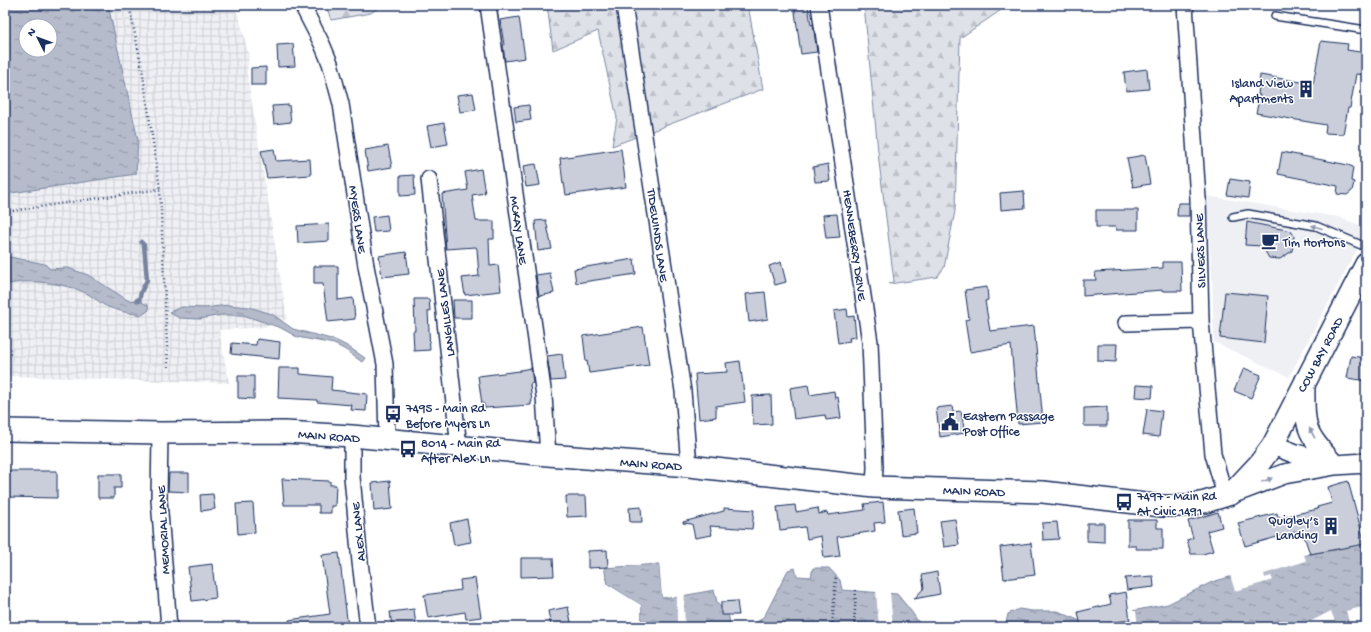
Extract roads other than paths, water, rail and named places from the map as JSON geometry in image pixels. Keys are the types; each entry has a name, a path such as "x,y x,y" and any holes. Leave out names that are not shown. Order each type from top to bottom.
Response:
{"main road":[{"name":"COW BAY ROAD","path":"1273,445 1305,380 1366,264"},
{"name":"MAIN ROAD","path":"5,430 160,433 285,432 352,436 548,455 689,466 874,487 1043,492 1162,506 1198,504 1228,495 1259,464 1273,445"}],"street":[{"name":"MYERS LANE","path":"302,5 322,44 332,69 341,104 366,266 385,364 386,439"},
{"name":"MCKAY LANE","path":"488,5 544,396 548,455"},
{"name":"TIDEWINDS LANE","path":"624,5 683,391 689,466"},
{"name":"HENNEBERRY DRIVE","path":"819,5 870,342 876,467 874,487"},
{"name":"SILVERS LANE","path":"1185,5 1198,199 1201,321 1213,454 1228,495"},
{"name":"LANGILLES LANE","path":"429,179 459,447"},
{"path":"1126,323 1201,321"},
{"path":"1305,380 1307,424 1314,438 1335,465"},
{"name":"MEMORIAL LANE","path":"160,433 160,500 169,627"},
{"name":"ALEX LANE","path":"352,436 352,477 368,627"},
{"path":"1273,445 1295,454 1335,465"},
{"path":"1228,495 1284,474 1335,465 1366,463"}],"lane":[{"path":"1275,16 1366,30"},
{"path":"1233,217 1248,214 1316,226 1366,247"}],"water":[{"path":"5,5 108,5 138,140 136,174 5,194"},
{"path":"5,256 45,264 50,269 68,268 88,275 129,301 137,300 148,305 149,310 142,315 127,313 104,305 93,297 77,289 57,284 24,282 5,285"},
{"path":"228,305 249,307 272,314 293,329 335,340 365,358 362,362 344,349 334,344 297,337 281,328 243,315 221,315 200,319 179,318 169,312 182,307 205,308"},
{"path":"1366,543 1366,618 1348,620 1341,627 992,627 1006,623 1008,614 1019,609 1032,611 1058,611 1080,621 1168,604 1212,582 1310,554"},
{"path":"659,564 662,597 677,597 714,590 717,602 729,617 730,627 641,627 641,605 608,584 604,568"},
{"path":"795,568 797,576 811,577 813,568 829,568 840,580 842,590 897,594 922,627 743,627 753,626 765,615 788,570"}],"waterway":[{"path":"137,300 139,301 141,292 147,280 144,245 141,242"}],"place":[{"name":"Island View Apartments","path":"1306,89"},
{"name":"Tim Hortons","path":"1270,241"},
{"name":"7495 - Main Rd Before Myers Ln","path":"393,414"},
{"name":"Eastern Passage Post Office","path":"950,422"},
{"name":"8014 - Main Rd After Alex Ln","path":"408,449"},
{"name":"7497 - Main Rd At Civic 1491","path":"1124,502"},
{"name":"Quigley’s Landing","path":"1331,526"}]}
